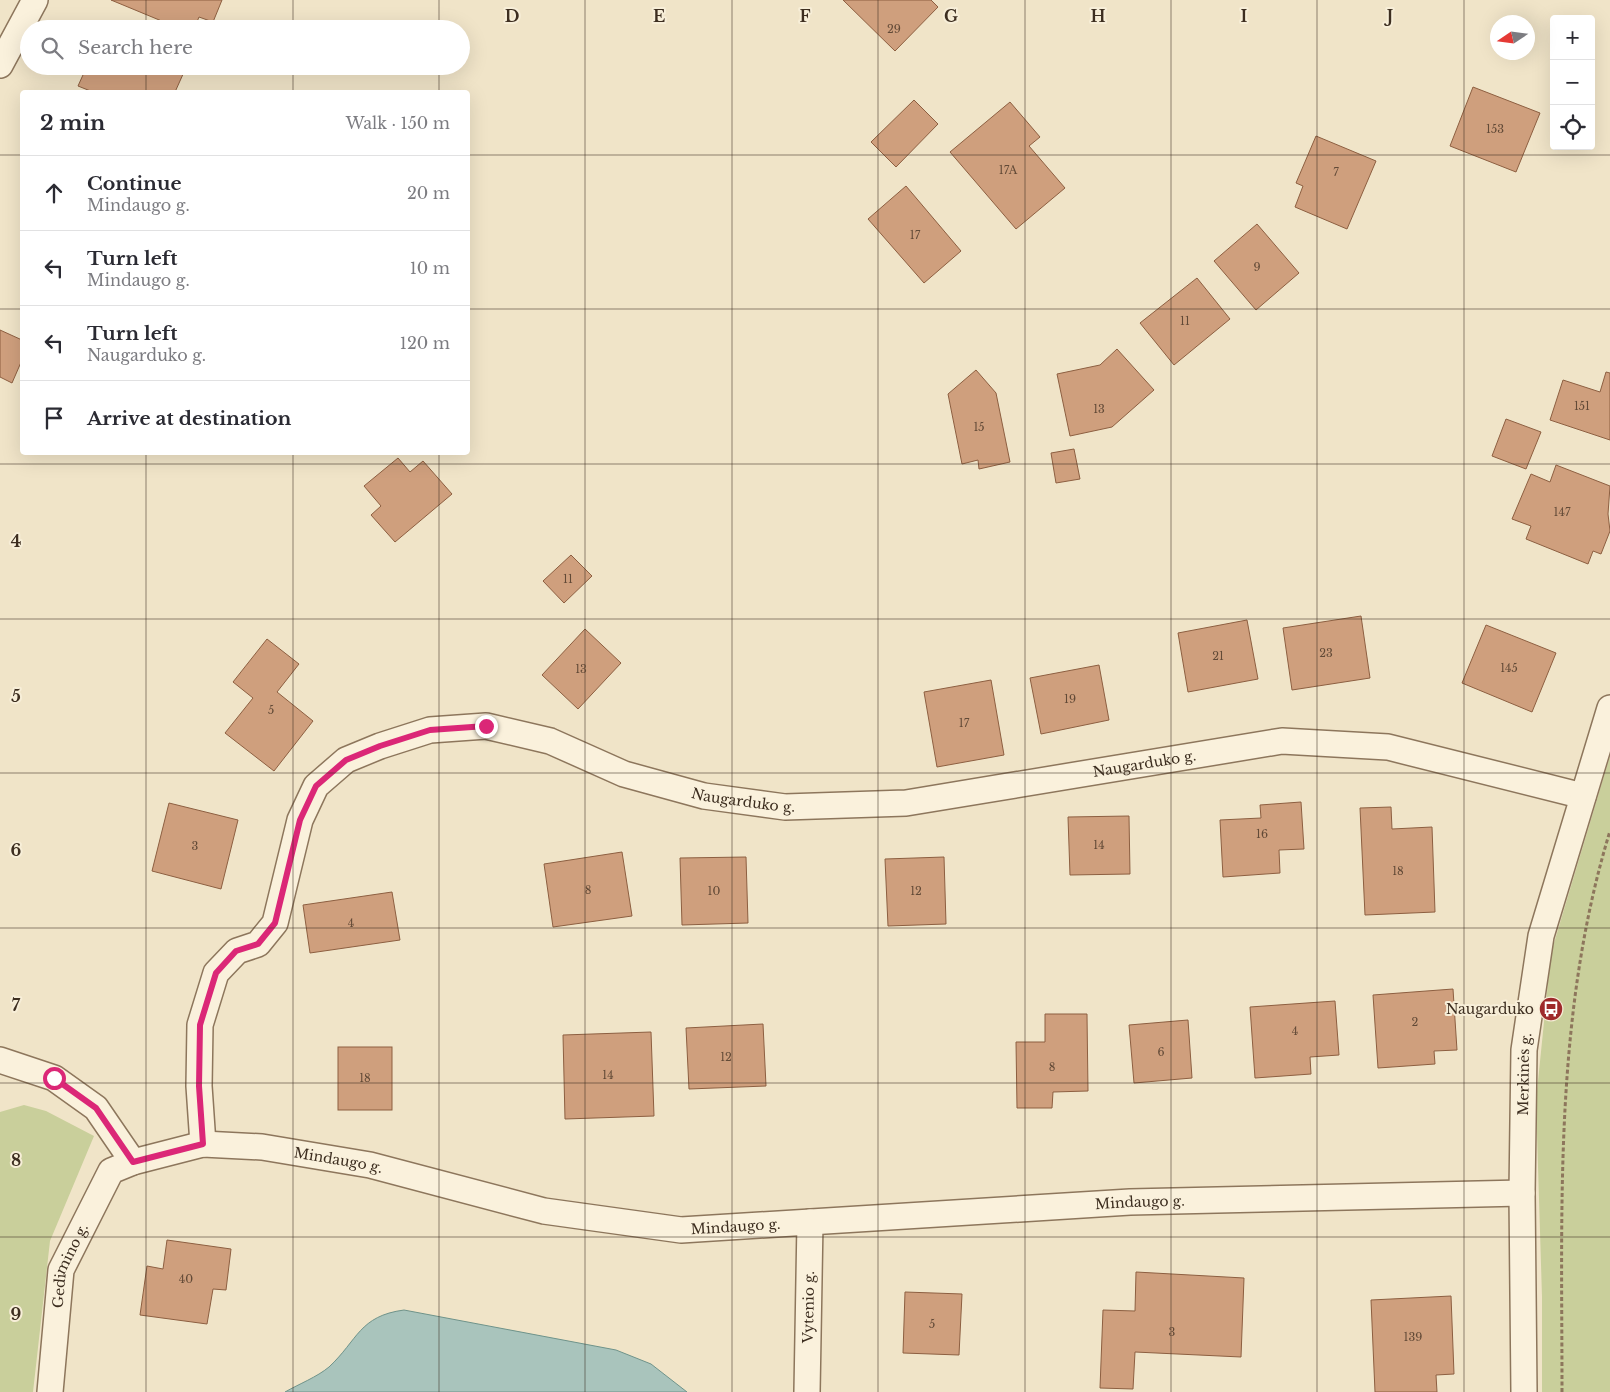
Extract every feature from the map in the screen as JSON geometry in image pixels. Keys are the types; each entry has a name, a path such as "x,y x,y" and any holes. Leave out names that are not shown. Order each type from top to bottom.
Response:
{"street":[{"path":"24,20 35,0"},
{"path":"0,65 20,28"},
{"name":"Merkinės g.","path":"1524,1392 1522,1193 1524,1050 1540,936 1610,708"},
{"name":"Naugarduko g.","path":"203,1144 199,1086 200,1025 216,973 236,951 258,944 275,923 300,820 316,786 346,760 380,746 430,730 486,726 550,741 624,774 704,796 785,807 906,803 1282,741 1388,747 1583,796"},
{"path":"0,1060 54,1078 96,1108 133,1162"},
{"name":"Mindaugo g.","path":"133,1162 203,1144 262,1147 370,1165 544,1211 682,1230 1130,1202 1522,1193"},
{"name":"Gedimino g.","path":"50,1392 61,1270 111,1170 133,1162"},
{"name":"Vytenio g.","path":"807,1392 810,1222"}],"path":[{"path":"1562,1392 1564,1084 1577,975 1590,910 1610,831"}],"green space":[{"path":"1610,756 1610,1392 1542,1392 1542,1297 1536,1101 1551,953"},
{"path":"24,1105 46,1111 94,1136 50,1241 33,1392 0,1392 0,1112"}],"water":[{"path":"404,1310 616,1350 651,1364 687,1392 285,1392 329,1367 368,1324 389,1313"}],"building":[{"path":"111,0 222,0 214,20 199,17 198,20 159,20"},
{"path":"843,0 931,0 938,7 895,51"},
{"path":"83,75 183,75 176,90 88,90 78,86"},
{"path":"1473,87 1540,113 1516,172 1450,146"},
{"path":"914,100 938,124 896,167 871,142"},
{"path":"1010,102 1040,137 1029,146 1065,188 1016,229 950,152"},
{"path":"1316,136 1376,161 1347,229 1295,207 1303,186 1296,183"},
{"path":"906,186 961,251 924,283 868,219"},
{"path":"1257,224 1299,273 1256,310 1214,261"},
{"path":"1197,278 1230,319 1174,365 1140,323"},
{"path":"0,330 20,339 20,365 12,383 0,377"},
{"path":"1117,349 1154,390 1112,427 1070,436 1057,374 1100,365"},
{"path":"976,370 996,393 1010,462 979,469 978,460 962,464 948,394"},
{"path":"1606,372 1610,373 1610,440 1550,420 1563,380 1600,392"},
{"path":"1506,419 1541,432 1526,469 1492,456"},
{"path":"1074,449 1080,479 1056,483 1051,453"},
{"path":"398,458 410,472 423,461 452,494 395,542 371,515 381,506 364,486"},
{"path":"1556,465 1610,486 1608,514 1610,531 1601,554 1593,551 1588,564 1526,539 1531,526 1512,519 1531,474 1550,482"},
{"path":"571,555 592,576 564,603 543,581"},
{"path":"1361,616 1370,678 1292,690 1283,628"},
{"path":"1247,620 1258,679 1188,692 1178,633"},
{"path":"1486,625 1556,653 1532,712 1462,683"},
{"path":"585,629 621,663 578,709 542,675"},
{"path":"267,639 299,664 277,692 313,721 274,771 225,733 253,698 233,682"},
{"path":"1099,665 1109,720 1041,734 1030,678"},
{"path":"991,680 1004,755 937,767 924,692"},
{"path":"1301,802 1304,849 1279,850 1280,873 1223,877 1220,820 1261,818 1260,805"},
{"path":"169,803 238,820 221,889 152,871"},
{"path":"1391,807 1392,829 1432,827 1435,912 1365,915 1360,808"},
{"path":"1129,816 1130,874 1070,875 1068,817"},
{"path":"622,852 632,916 553,927 544,864"},
{"path":"746,857 748,923 682,925 680,858"},
{"path":"944,857 946,924 888,926 885,859"},
{"path":"392,892 400,940 310,953 303,905"},
{"path":"1453,989 1457,1050 1434,1051 1435,1064 1378,1068 1373,995"},
{"path":"1335,1001 1339,1055 1310,1057 1311,1074 1255,1078 1250,1007"},
{"path":"1045,1014 1087,1014 1088,1091 1053,1092 1052,1108 1017,1108 1016,1042 1045,1042"},
{"path":"1188,1020 1192,1078 1134,1083 1129,1025"},
{"path":"763,1024 766,1086 689,1089 686,1028"},
{"path":"651,1032 654,1116 565,1119 563,1035"},
{"path":"338,1047 392,1047 392,1110 338,1110"},
{"path":"167,1240 231,1249 226,1290 213,1289 207,1324 140,1315 147,1266 163,1269"},
{"path":"1136,1272 1244,1278 1241,1357 1135,1352 1133,1389 1100,1388 1103,1310 1135,1311"},
{"path":"905,1292 962,1294 959,1355 903,1353"},
{"path":"1451,1296 1454,1374 1436,1375 1437,1392 1375,1392 1371,1300"}],"place":[{"name":"Naugarduko","path":"1551,1009"}],"route":[{"path":"54,1078 96,1108 133,1162 203,1144 199,1086 200,1025 216,973 236,951 258,944 275,923 300,820 316,786 346,760 380,746 430,730 486,726"}]}
